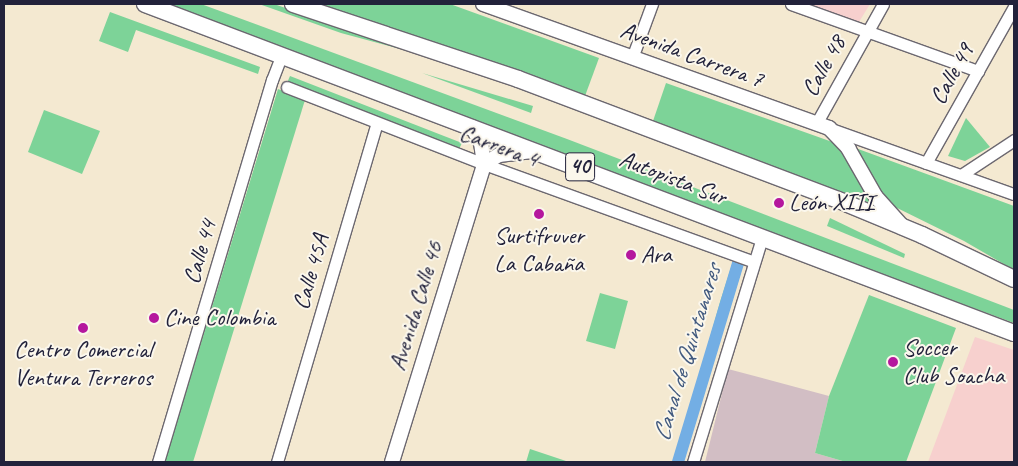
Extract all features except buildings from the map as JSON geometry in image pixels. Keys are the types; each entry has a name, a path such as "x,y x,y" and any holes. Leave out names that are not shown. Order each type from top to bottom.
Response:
{"highway":[{"name":"Autopista Sur","path":"145,4 282,54 1014,333"},
{"name":"Autopista Sur","path":"293,4 545,89 900,225 1014,280"}],"main road":[{"name":"Avenida Carrera 7","path":"483,4 823,126 848,148 876,197 900,225"},
{"path":"472,127 482,143 484,164 504,154 537,151"},
{"name":"Avenida Calle 46","path":"392,462 484,164"}],"street":[{"path":"632,58 652,4"},
{"path":"791,4 978,71"},
{"name":"Calle 48","path":"823,126 868,31 883,4"},
{"name":"Calle 49","path":"926,163 1013,10"},
{"name":"Calle 44","path":"158,462 272,80 282,54"},
{"name":"Carrera 4","path":"287,87 484,164 754,262"},
{"name":"Calle 45A","path":"277,462 377,123"},
{"name":"Avenida Carrera 7","path":"823,126 1014,194"},
{"path":"961,175 1014,140"},
{"path":"693,462 762,238"}],"shaded area":[{"path":"808,4 870,4 859,22"},
{"path":"975,337 1014,350 1014,462 928,462"},
{"path":"728,369 829,396 815,453 846,462 705,462"}],"green space":[{"path":"168,4 201,4 567,139 1014,310 1014,323 721,215"},
{"path":"259,4 274,4 415,53 341,33"},
{"path":"320,4 450,4 599,58 585,96"},
{"path":"110,12 260,67 258,74 136,30 128,52 99,41"},
{"path":"422,73 533,106 531,113"},
{"path":"290,76 462,143 459,149 287,83"},
{"path":"666,83 838,144 873,204 653,121"},
{"path":"278,89 305,100 193,462 165,462"},
{"path":"44,110 100,131 82,174 28,152"},
{"path":"966,118 990,147 965,161 948,156"},
{"path":"850,146 1014,206 1014,270 964,241 885,202"},
{"path":"830,218 905,254 904,258 827,226"},
{"path":"735,255 745,259 683,462 675,462 720,302"},
{"path":"600,293 628,301 615,349 586,341"},
{"name":"Soccer Club Soacha","path":"869,295 956,328 906,462 846,462 815,453 829,396"},
{"path":"530,449 569,462 526,462"}],"waterway":[{"name":"Canal de Quintanares","path":"678,462 740,257"}],"place":[{"name":"León XIII","path":"779,203"},
{"name":"Surtifruver La Cabaña","path":"539,214"},
{"name":"Ara","path":"631,255"},
{"name":"Cine Colombia","path":"154,318"},
{"name":"Centro Comercial Ventura Terreros","path":"83,328"},
{"name":"Soccer Club Soacha","path":"893,362"}]}
